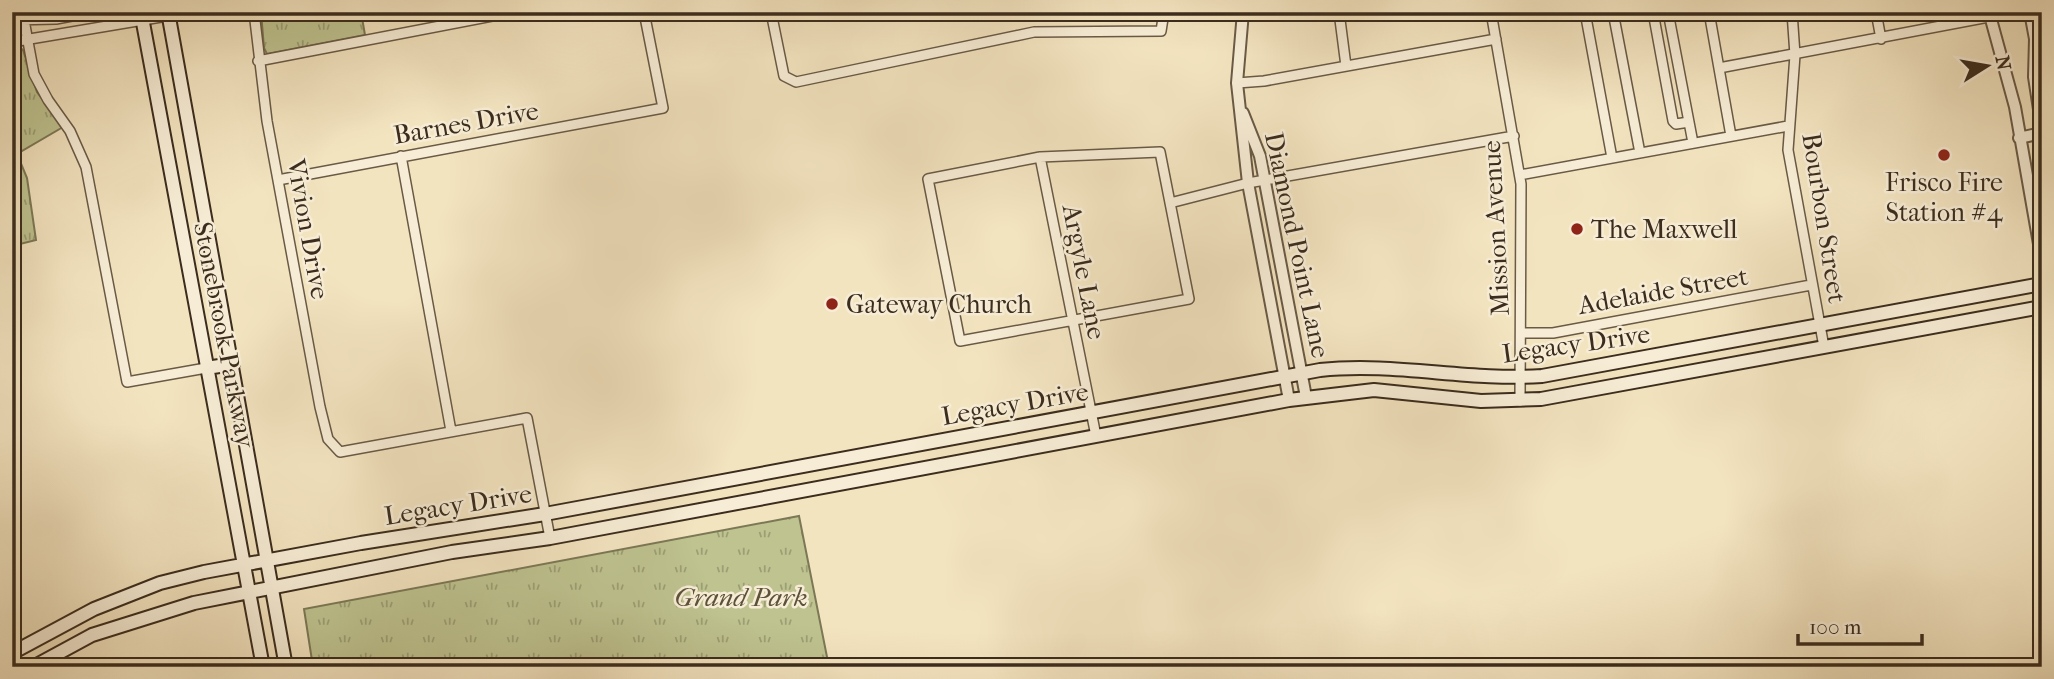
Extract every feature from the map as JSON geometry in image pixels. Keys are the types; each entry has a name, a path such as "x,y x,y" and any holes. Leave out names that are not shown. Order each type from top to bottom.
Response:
{"main road":[{"name":"Stonebrook Parkway","path":"168,13 286,667"},
{"name":"Stonebrook Parkway","path":"141,15 264,667"},
{"name":"Legacy Drive","path":"12,653 70,620 142,589 176,578 244,564 545,514 1301,374 1342,368 1388,367 1453,375 1520,378 1559,374 2042,284"},
{"name":"Legacy Drive","path":"33,667 92,635 125,622 194,603 452,552 550,538 1289,400 1374,390 1468,400 1520,401 2042,307"},
{"path":"206,369 233,364"},
{"path":"797,467 801,490"}],"street":[{"path":"12,20 56,19 93,12"},
{"path":"12,43 141,15 191,12"},
{"name":"Vivion Drive","path":"254,12 258,61 278,180 328,439 335,450 340,452 451,431"},
{"path":"258,61 464,17 513,12"},
{"name":"Barnes Drive","path":"278,180 663,108 644,12"},
{"path":"771,12 784,76 796,82 1034,32 1161,31 1164,12"},
{"name":"Diamond Point Lane","path":"1243,12 1237,83 1248,184 1289,400"},
{"path":"1339,12 1346,66"},
{"name":"Mission Avenue","path":"1491,12 1520,175 1520,401"},
{"path":"1585,12 1612,158"},
{"path":"1613,12 1640,153"},
{"path":"1653,12 1673,121 1676,124 1689,122"},
{"path":"1668,12 1693,143"},
{"path":"1709,12 1731,136"},
{"name":"Bourbon Street","path":"1792,12 1795,55 1788,126 1789,162 1824,347"},
{"path":"1876,12 1881,39"},
{"path":"1719,68 2015,12"},
{"path":"2019,138 2042,131 2034,77 2035,39 2030,12"},
{"path":"1990,16 2013,100 2042,261"},
{"path":"24,20 26,40 39,85 70,131 84,161 127,382 206,369"},
{"path":"1237,83 1496,38"},
{"name":"Diamond Point Lane","path":"1239,104 1259,156 1306,397"},
{"path":"1520,175 1788,126"},
{"path":"1170,203 1248,184 1514,136"},
{"path":"1160,152 1189,299 960,341 928,179 1040,157 1160,152"},
{"path":"401,156 451,431 527,418 550,538"},
{"name":"Argyle Lane","path":"1040,157 1096,436"},
{"path":"2029,193 2042,191"},
{"name":"Adelaide Street","path":"1521,333 1553,333 1811,285"}],"green space":[{"path":"261,12 361,12 365,35 267,54 264,48"},
{"path":"17,45 23,50 37,92 63,127 17,154 27,178 36,240 12,246 12,46"},
{"name":"Grand Park","path":"799,516 829,667 313,667 304,609"}],"place":[{"name":"Frisco Fire Station #4","path":"1944,155"},
{"name":"The Maxwell","path":"1577,229"},
{"name":"Gateway Church","path":"832,304"}]}
